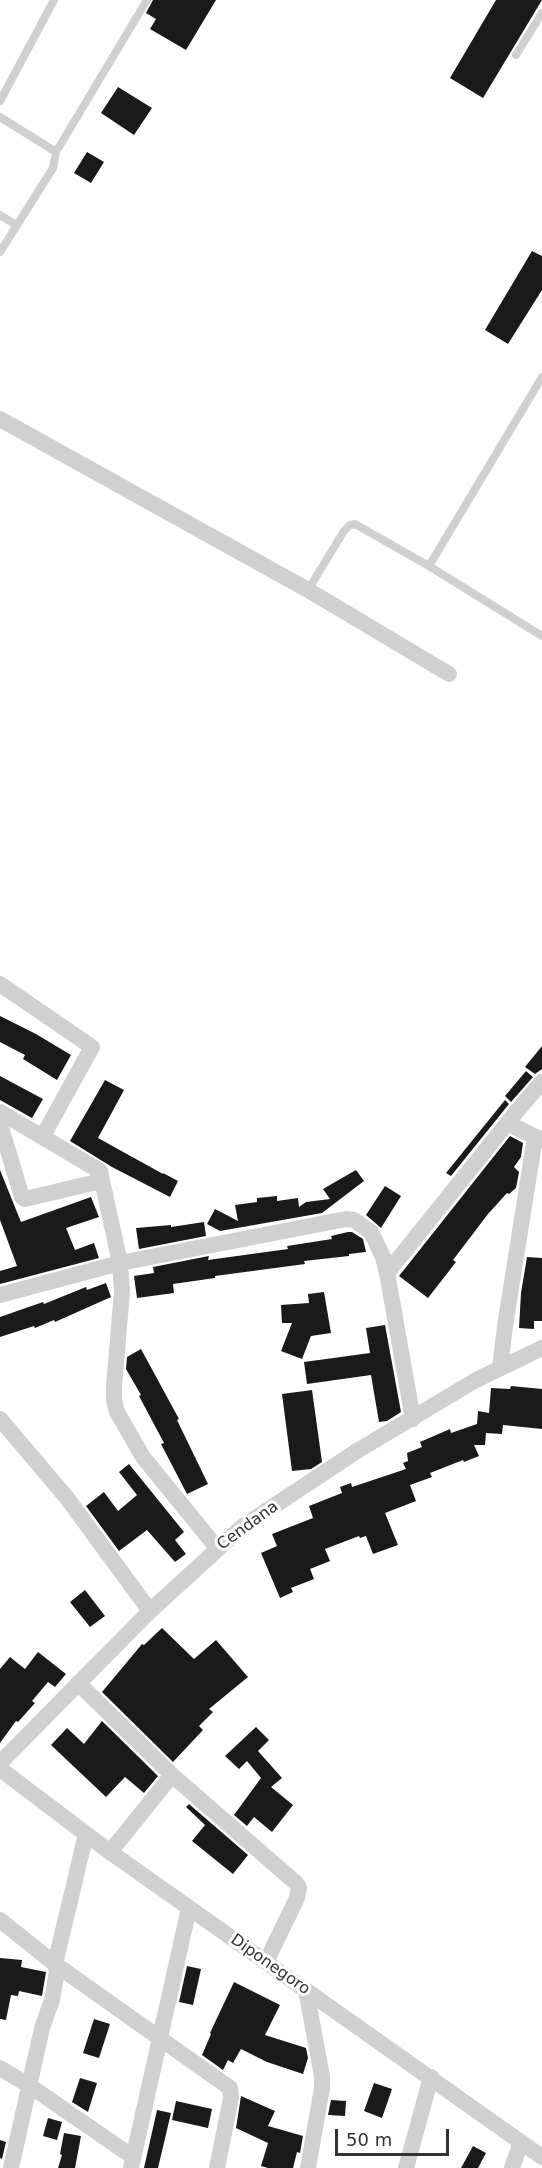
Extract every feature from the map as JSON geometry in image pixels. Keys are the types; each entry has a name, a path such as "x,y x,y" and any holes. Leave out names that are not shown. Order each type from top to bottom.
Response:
{"street":[{"path":"0,419 308,590 449,674"},
{"path":"0,984 68,1028 92,1047 43,1136"},
{"path":"387,1273 542,1082"},
{"path":"0,1112 98,1169 101,1173 120,1263 122,1292 114,1393 117,1412 143,1457 217,1548"},
{"path":"501,1367 505,1326 538,1138 507,1123"},
{"path":"0,1124 22,1197 25,1199 101,1181"},
{"path":"0,1295 120,1263 346,1219 354,1220 371,1232 387,1273 413,1419"},
{"name":"Cendana","path":"0,1763 150,1611 242,1527 347,1458 501,1367 542,1348"},
{"path":"0,1419 67,1498 150,1611"},
{"path":"78,1683 172,1775 296,1883 297,1898 267,1962"},
{"name":"Diponegoro","path":"0,1769 110,1852 542,2157"},
{"path":"110,1852 172,1775"},
{"path":"11,2168 42,2028 56,1980 55,1964 86,1834"},
{"path":"0,2068 30,2086 132,2162 189,1908"},
{"path":"0,1920 55,1964 230,2088 231,2098 217,2168"},
{"path":"306,1990 322,2076 308,2168"},
{"path":"406,2168 431,2077"},
{"path":"512,2168 521,2142"}],"lane":[{"path":"0,101 54,0"},
{"path":"0,252 53,168 56,152 147,0"},
{"path":"516,55 542,13"},
{"path":"0,117 56,152"},
{"path":"0,215 16,225"},
{"path":"429,566 542,376"},
{"path":"308,590 344,531 350,525 355,524 429,566 542,636"}],"building":[{"path":"153,0 216,0 186,50 150,29 156,19 146,13"},
{"path":"496,0 542,0 483,98 450,78"},
{"path":"118,87 152,108 134,135 101,113"},
{"path":"87,152 104,162 91,183 74,173"},
{"path":"532,251 542,256 542,290 508,344 485,330"},
{"path":"0,1016 71,1055 57,1080 23,1059 25,1055 0,1042"},
{"path":"542,1046 542,1069 535,1074 525,1067"},
{"path":"526,1071 533,1077 511,1102 505,1096"},
{"path":"0,1076 43,1099 32,1118 0,1100"},
{"path":"105,1080 124,1090 98,1138 178,1181 170,1197 112,1167 70,1141"},
{"path":"505,1100 509,1104 451,1176 446,1173"},
{"path":"510,1136 523,1143 521,1157 514,1167 519,1172 516,1188 509,1194 507,1193 488,1214 453,1260 456,1262 428,1298 399,1276"},
{"path":"0,1170 21,1222 91,1197 99,1217 66,1228 75,1250 94,1243 99,1258 0,1284 0,1271 17,1266 0,1220"},
{"path":"356,1170 364,1181 322,1213 220,1231 207,1224 215,1209 238,1221 235,1205 257,1202 257,1198 277,1196 277,1201 298,1198 299,1207 306,1202 330,1199 323,1189"},
{"path":"385,1186 401,1196 381,1228 366,1215"},
{"path":"204,1222 206,1236 139,1249 136,1228 171,1225 171,1227"},
{"path":"348,1232 363,1239 366,1252 304,1261 305,1264 173,1284 174,1293 137,1298 134,1276 154,1273 153,1267 209,1256 208,1260 288,1249 287,1246 332,1239 331,1236"},
{"path":"527,1257 542,1258 542,1321 534,1321 534,1329 519,1328 521,1293"},
{"path":"106,1283 111,1297 55,1322 54,1320 35,1328 34,1326 0,1337 0,1317 43,1302 44,1304 86,1287 87,1290"},
{"path":"324,1292 331,1333 311,1336 302,1359 281,1351 292,1323 282,1323 281,1305 309,1303 308,1294"},
{"path":"385,1325 401,1412 387,1421 379,1422 371,1375 307,1384 304,1362 370,1353 366,1328"},
{"path":"141,1349 179,1419 177,1420 208,1484 187,1494 161,1444 164,1443 139,1396 141,1395 126,1369 127,1357"},
{"path":"511,1386 542,1389 542,1429 503,1425 502,1434 486,1433 485,1445 474,1445 479,1456 430,1473 432,1477 410,1485 416,1501 385,1513 398,1545 373,1554 366,1536 360,1538 359,1536 325,1549 330,1561 310,1569 314,1579 291,1588 293,1592 280,1598 261,1553 277,1546 272,1534 313,1518 309,1506 342,1493 340,1487 351,1483 352,1487 406,1469 403,1463 408,1461 407,1453 422,1447 420,1442 450,1429 451,1433 477,1424 478,1411 489,1413 491,1388 510,1389"},
{"path":"312,1390 322,1462 311,1469 292,1471 282,1394"},
{"path":"129,1464 184,1532 175,1540 186,1554 175,1562 147,1530 119,1551 86,1506 104,1492 118,1511 137,1495 119,1472"},
{"path":"85,1590 105,1616 90,1627 70,1602"},
{"path":"162,1628 194,1659 216,1640 248,1677 209,1709 213,1712 199,1726 203,1730 173,1762 102,1692 142,1644 144,1645"},
{"path":"38,1652 66,1674 55,1687 48,1682 32,1701 35,1703 18,1722 16,1721 0,1743 0,1669 10,1657 25,1669"},
{"path":"102,1721 158,1776 144,1793 125,1777 106,1797 51,1745 67,1728 84,1744"},
{"path":"256,1727 269,1740 258,1751 282,1778 271,1787 293,1805 272,1832 254,1817 247,1826 234,1815 261,1778 247,1761 239,1769 225,1756"},
{"path":"189,1804 248,1855 233,1874 192,1841 205,1825 186,1807"},
{"path":"0,1958 22,1960 21,1967 46,1972 42,1996 19,1991 18,1996 11,1995 6,2020 0,2019"},
{"path":"187,1966 201,1969 193,2005 179,2002"},
{"path":"234,1982 280,2005 265,2035 306,2048 308,2058 303,2074 267,2062 241,2049 233,2063 228,2060 223,2070 202,2055"},
{"path":"94,2019 110,2024 99,2058 83,2053"},
{"path":"80,2078 97,2083 88,2112 72,2102"},
{"path":"374,2083 392,2089 382,2118 364,2111"},
{"path":"241,2096 275,2111 268,2126 303,2136 300,2153 297,2152 293,2168 261,2166 268,2143 236,2128"},
{"path":"331,2100 346,2101 345,2116 328,2115"},
{"path":"176,2101 212,2109 208,2128 172,2120"},
{"path":"157,2110 171,2113 158,2168 144,2168"},
{"path":"48,2118 62,2122 57,2140 43,2136"},
{"path":"64,2133 81,2136 75,2168 58,2168"},
{"path":"0,2140 6,2142 2,2159 0,2158"},
{"path":"473,2146 486,2153 478,2168 461,2168"}]}
